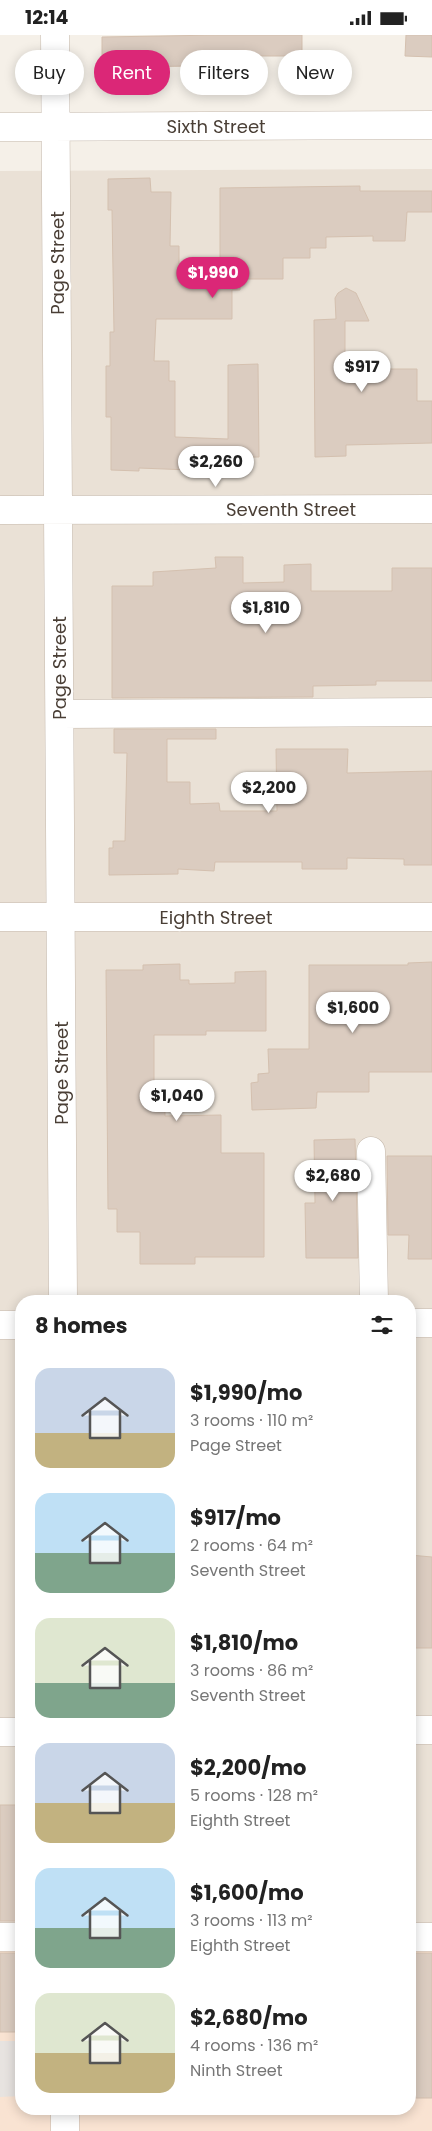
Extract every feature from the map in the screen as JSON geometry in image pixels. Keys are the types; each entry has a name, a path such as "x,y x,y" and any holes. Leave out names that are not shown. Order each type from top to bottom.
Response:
{"street":[{"name":"Page Street","path":"56,35 63,1295"},
{"name":"Sixth Street","path":"0,127 432,125"},
{"name":"Seventh Street","path":"0,510 432,509"},
{"path":"60,714 432,711"},
{"name":"Eighth Street","path":"0,917 432,917"},
{"path":"371,1151 374,1295"},
{"path":"416,1323 432,1323"},
{"path":"0,1325 15,1325"},
{"path":"416,1730 432,1730"},
{"path":"0,1732 15,1732"},
{"path":"0,1937 15,1937"},
{"path":"416,1937 432,1937"},
{"path":"65,2115 65,2131"}],"shaded area":[{"path":"432,169 432,1947 416,1947 416,1295 15,1295 15,1950 0,1950 0,171"},
{"path":"416,1947 432,1947 432,2131 0,2131 0,1950 15,1950 15,2115 416,2115"},
{"path":"0,2041 15,2041 15,2096 0,2097"}],"building":[{"path":"302,35 302,50 278,50 278,56 268,56 268,50 180,50 180,66 170,66 170,50 102,50 102,37"},
{"path":"406,35 432,35 432,57 405,56"},
{"path":"150,178 151,192 171,192 170,246 179,246 179,264 220,264 220,188 360,186 360,191 432,191 432,212 407,212 405,241 373,241 373,236 326,237 326,248 310,248 310,258 283,258 283,279 240,279 240,290 232,290 232,319 156,319 154,361 169,361 169,381 175,381 175,437 228,439 228,365 258,364 259,457 190,458 190,470 139,468 139,471 111,470 111,417 106,417 106,366 110,366 110,332 114,332 112,210 108,210 108,179"},
{"path":"346,288 356,293 369,321 345,321 345,369 417,369 417,401 432,401 432,443 346,445 346,456 315,457 314,320 336,319 335,298 338,293"},
{"path":"215,557 243,557 243,583 284,582 284,565 311,564 311,591 392,591 392,568 432,568 432,681 376,681 376,685 313,686 313,697 112,698 112,586 153,586 153,572 216,568"},
{"path":"114,729 216,729 216,739 167,739 167,782 190,782 190,804 219,803 220,811 277,811 276,749 348,749 347,773 432,771 432,865 404,865 404,859 347,858 347,869 302,869 302,862 215,862 214,871 178,869 178,874 109,875 109,848 113,848 113,841 125,841 127,753 114,753"},
{"path":"432,962 432,1072 369,1072 369,1092 317,1092 316,1108 252,1110 251,1083 258,1082 258,1074 269,1073 268,1049 309,1049 309,965 408,965 408,963"},
{"path":"180,964 180,980 189,980 189,984 235,983 235,972 266,971 266,1031 206,1031 206,1035 154,1035 154,1095 165,1095 165,1116 221,1115 221,1153 264,1153 264,1257 195,1257 195,1264 140,1264 140,1232 117,1232 117,1209 108,1209 106,970 143,970 143,965"},
{"path":"355,1139 358,1258 306,1258 305,1203 315,1203 314,1140"},
{"path":"387,1156 432,1156 432,1259 408,1259 409,1235 388,1235"},
{"path":"416,1556 432,1557 432,1648 416,1648"},
{"path":"0,1805 15,1805 15,1921 0,1921"},
{"path":"0,1953 15,1953 15,2032 0,2032"},
{"path":"416,1953 432,1953 432,2098 416,2098"}]}
